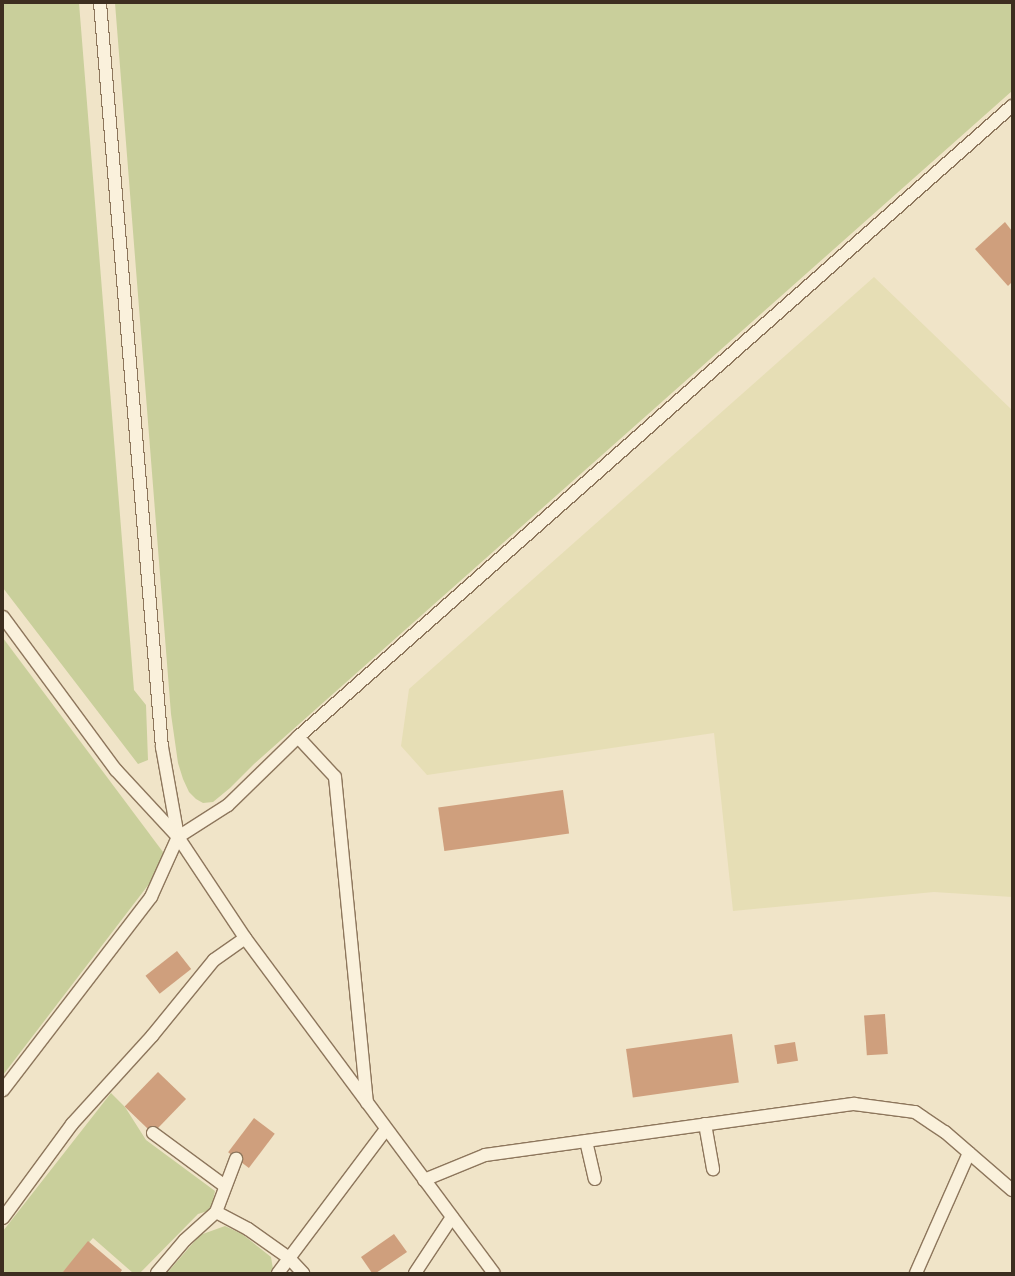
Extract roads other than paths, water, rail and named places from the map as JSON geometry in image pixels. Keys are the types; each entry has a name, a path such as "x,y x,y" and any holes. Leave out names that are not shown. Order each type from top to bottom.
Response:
{"lane":[{"path":"100,3 162,747 178,837"},
{"path":"3,1090 151,897 178,837 228,805 298,737 1012,106"},
{"path":"3,617 116,770 178,837 245,938 494,1273"},
{"path":"298,737 335,777 367,1103"},
{"path":"3,1218 72,1124 152,1036 214,960 245,938"},
{"path":"424,1180 486,1155 854,1104 915,1112 945,1132 1012,1190"},
{"path":"705,1124 713,1170"},
{"path":"278,1273 386,1129"},
{"path":"153,1133 225,1186"},
{"path":"586,1141 595,1179"},
{"path":"916,1273 969,1153"},
{"path":"157,1273 186,1240 216,1212 236,1159"},
{"path":"216,1212 248,1229 288,1258 303,1273"},
{"path":"415,1273 452,1218"}]}
